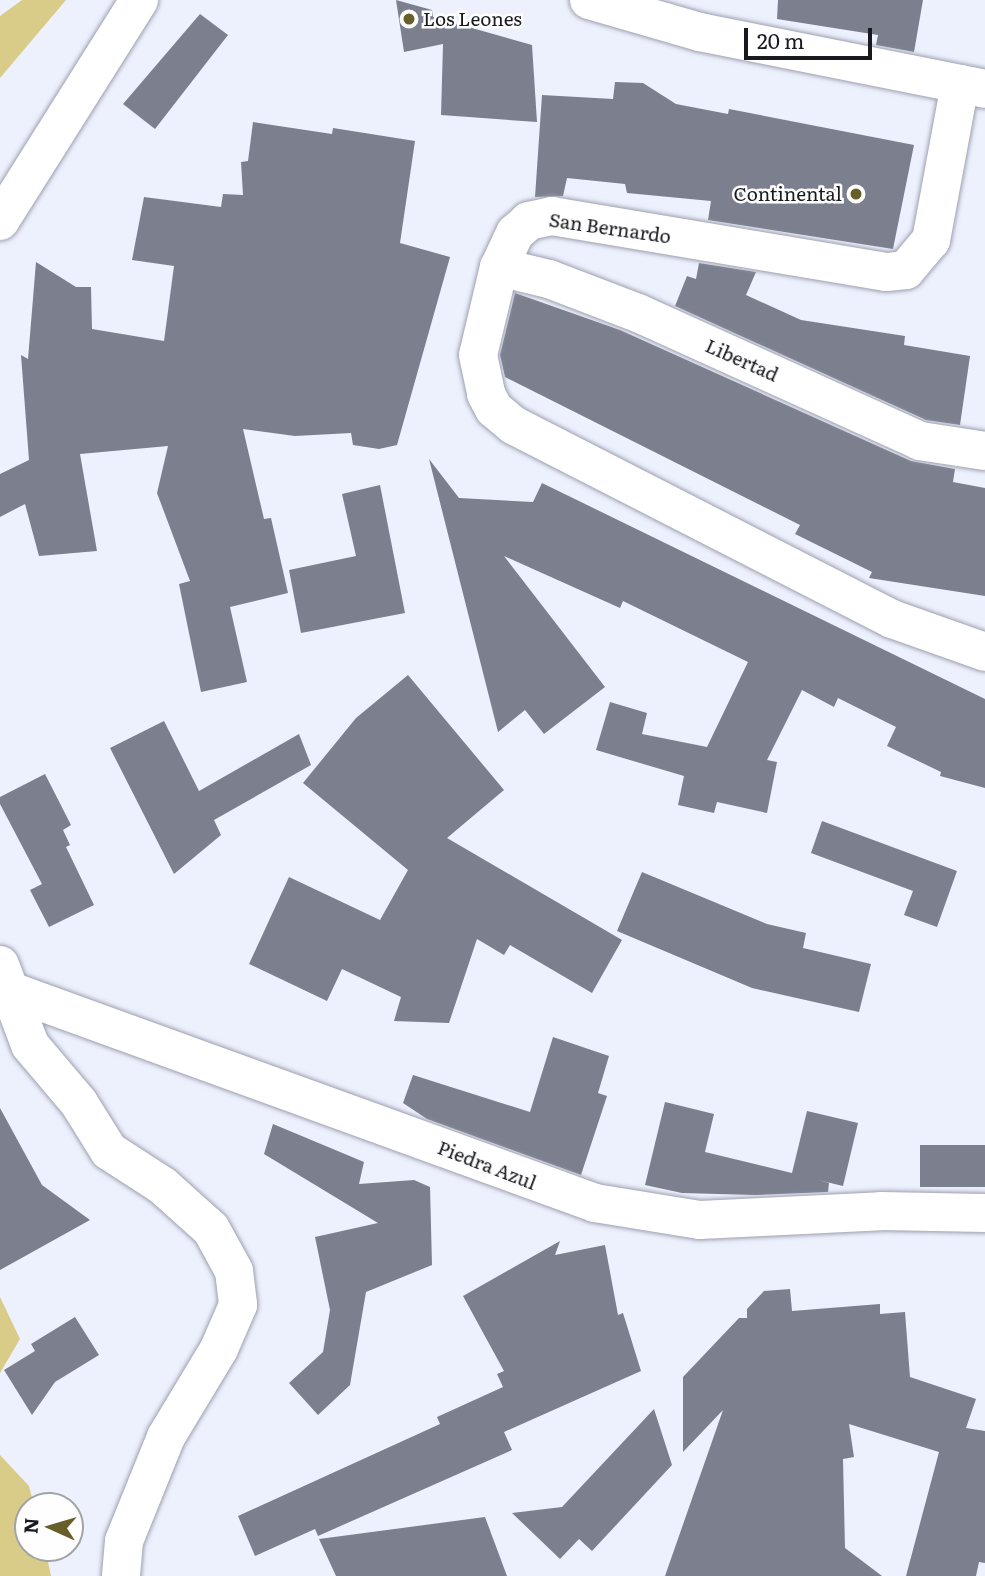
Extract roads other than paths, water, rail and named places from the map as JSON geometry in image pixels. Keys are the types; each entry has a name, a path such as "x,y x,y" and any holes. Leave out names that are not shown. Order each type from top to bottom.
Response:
{"street":[{"path":"0,220 139,0"},
{"path":"589,0 700,33 972,86"},
{"name":"San Bernardo","path":"972,86 931,240 906,270 886,272 552,216 529,221 515,233 499,267 478,355 480,376 494,409 513,425 892,620 985,652"},
{"name":"Libertad","path":"499,267 549,279 638,313 920,441 985,451"},
{"path":"6,978 30,1045 79,1103 109,1151 163,1186 211,1229 234,1271 238,1305 219,1349 161,1450 124,1541 121,1576"},
{"name":"Piedra Azul","path":"6,978 596,1203 700,1220 881,1211 985,1213"}],"place":[{"name":"Los Leones","path":"409,19"},
{"name":"Continental","path":"856,194"}]}
